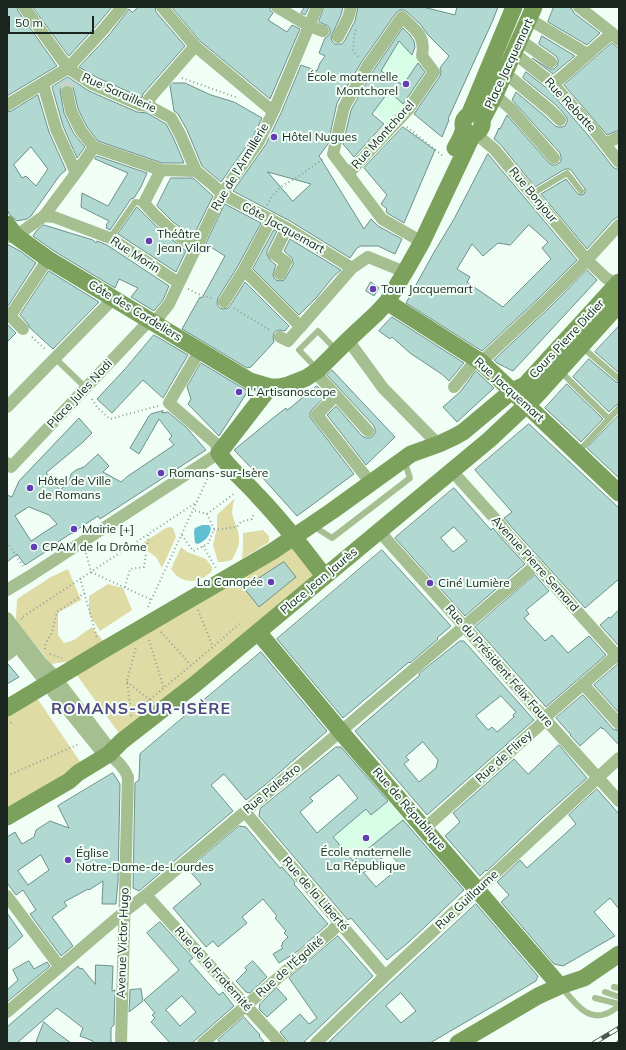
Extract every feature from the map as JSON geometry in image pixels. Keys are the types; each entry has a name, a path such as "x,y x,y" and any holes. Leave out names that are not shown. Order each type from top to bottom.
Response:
{"main road":[{"name":"Place Jacquemart","path":"270,387 288,385 306,378 317,371 387,302 422,242 473,127 514,7"},
{"name":"Place Jacquemart","path":"422,242 420,230 450,161 496,95 532,13"},
{"name":"Côte des Cordeliers","path":"10,233 48,259 250,381 270,387"},
{"name":"Cours Pierre Didier","path":"512,390 525,385 618,283"},
{"name":"Rue Jacquemart","path":"387,302 478,361 512,390 619,493"},
{"name":"Cours Pierre Didier","path":"526,405 619,304"},
{"path":"270,387 213,457 223,459 254,490 289,530 324,576"},
{"path":"10,715 49,677 143,635 233,575 273,551 289,530 312,525 404,458 439,444 463,432 512,390"},
{"name":"Place Jean Jaurès","path":"7,816 69,781 78,773 112,750 203,678 489,440 526,405"},
{"name":"Rue de République","path":"258,632 560,986"},
{"path":"560,986 579,970 619,946"},
{"path":"458,1043 538,996 560,986 584,978 619,954"}],"street":[{"path":"24,7 68,68 67,87 71,111 81,131 94,147 161,170 196,171"},
{"path":"7,105 68,68 122,7"},
{"path":"162,7 195,46 231,78 271,109"},
{"path":"278,7 309,26 323,31"},
{"name":"Rue de l'Armillerie","path":"154,323 169,304 222,194 259,141 271,109 317,7"},
{"path":"338,37 348,18 351,7"},
{"path":"552,84 587,54 616,36 579,7"},
{"path":"532,13 587,54"},
{"name":"Rue Montchorel","path":"348,174 408,110 434,72 422,56 424,48 422,37 402,17 367,67"},
{"path":"149,106 149,99 195,46"},
{"path":"517,47 551,62"},
{"name":"Rue Rebatte","path":"517,47 594,130 619,162"},
{"path":"367,67 344,107 333,154 382,219 422,242"},
{"name":"Rue Saraillerie","path":"68,68 92,84 140,105 149,106 171,118"},
{"path":"505,73 560,120"},
{"path":"43,84 56,129 76,173"},
{"path":"496,95 511,109 554,158"},
{"name":"Côte Jacquemart","path":"171,118 180,134 196,171 222,194 272,219 352,268"},
{"name":"Rue Bonjour","path":"473,127 494,149 587,260 606,278 618,283"},
{"path":"605,144 619,137"},
{"path":"10,233 44,216 94,147"},
{"path":"161,170 144,203 152,213 175,235 195,248"},
{"name":"Rue Morin","path":"44,216 54,217 110,238 178,284"},
{"path":"224,302 244,270 272,219"},
{"path":"454,387 478,361 544,303 619,225"},
{"path":"280,274 286,262 274,254 287,228"},
{"path":"280,337 288,341 352,268 368,257 405,272"},
{"path":"23,329 9,315 48,259"},
{"path":"244,270 301,327"},
{"path":"7,407 114,298"},
{"name":"Place Jules Nadi","path":"7,463 11,467 147,323 154,323"},
{"path":"343,345 383,388 439,444"},
{"path":"7,590 213,457 215,443 169,403 200,350"},
{"path":"317,371 368,431"},
{"path":"336,395 317,415 371,483"},
{"name":"Avenue Pierre Semard","path":"452,471 508,535 618,655"},
{"name":"Rue du Président Félix Faure","path":"379,530 619,801"},
{"name":"Rue Palestro","path":"7,1012 536,565"},
{"path":"7,618 41,662 49,677"},
{"path":"7,633 49,677 112,750"},
{"name":"Rue de Flirey","path":"425,828 541,724 550,713 618,655"},
{"path":"583,684 619,724"},
{"name":"Avenue Victor Hugo","path":"112,750 128,777 121,1043"},
{"name":"Rue Guillaume","path":"316,1043 385,976 619,758"},
{"name":"Rue de la Liberté","path":"245,812 385,976"},
{"name":"Rue de la Fraternité","path":"146,895 280,1043"},
{"path":"7,896 60,967"},
{"name":"Rue de l'Égalité","path":"203,1043 332,931 339,923"}],"lane":[{"path":"532,194 567,173 581,191"},
{"path":"110,238 135,202 144,203"},
{"path":"317,371 299,350 318,331 343,345"},
{"path":"581,346 619,379"},
{"path":"55,358 86,388"},
{"path":"558,370 609,419"},
{"path":"578,453 619,408"},
{"path":"312,525 332,538 410,478 404,458"},
{"path":"584,978 619,962"},
{"path":"560,986 585,1012 590,1015 605,1014 619,1005"},
{"path":"605,992 619,997"},
{"path":"595,998 619,1005"}],"path":[{"path":"357,25 354,36 353,51 367,67"},
{"path":"170,75 189,80 240,99"},
{"path":"398,120 450,161"},
{"path":"272,196 282,186 299,176 320,160 333,154"},
{"path":"23,329 55,358"},
{"path":"86,388 97,407 110,419 169,403"},
{"path":"146,612 211,472 210,465 213,457"},
{"path":"207,514 238,491"},
{"path":"25,623 21,618 197,502"},
{"path":"193,510 207,514"},
{"path":"214,530 237,527 241,522 252,519 255,510"},
{"path":"182,535 193,551 208,544 214,530 207,514"},
{"path":"124,587 130,570 144,567 149,533"},
{"path":"7,542 30,576"},
{"path":"83,542 91,572"},
{"path":"203,546 218,572"},
{"path":"91,572 152,600"},
{"path":"80,578 97,638 103,634"},
{"path":"63,658 45,652 45,645 52,632 57,612 85,593"},
{"path":"198,610 213,647"},
{"path":"145,704 239,624"},
{"path":"161,632 203,678"},
{"path":"131,716 127,681 137,646 143,635"},
{"path":"143,635 164,689"},
{"path":"127,681 150,700"},
{"path":"127,720 136,712"},
{"path":"7,725 10,715"},
{"path":"7,776 80,743"}],"shaded area":[{"name":"École maternelle Montchorel","path":"399,41 429,71 405,107 388,126 375,111 395,80 381,71"},
{"path":"235,498 232,513 239,535 238,547 232,560 218,562 213,545 217,528 217,515"},
{"path":"170,527 173,528 176,537 162,568 156,557 138,546"},
{"path":"263,530 269,536 269,542 242,559 243,533"},
{"path":"292,544 318,578 121,736 76,674"},
{"path":"181,547 187,552 206,559 212,567 212,571 196,580 190,581 180,578 171,569"},
{"path":"68,569 81,600 58,613 58,635 64,643 74,640 92,627 104,642 72,661 51,664 16,620 17,599 51,577"},
{"path":"108,584 123,588 132,610 100,631 89,614 89,596"},
{"path":"35,695 81,763 7,811 7,712"},
{"name":"École maternelle La République","path":"388,801 412,829 354,877 326,843 366,809 371,815"}],"water":[{"path":"202,525 209,525 211,528 210,533 207,538 198,544 195,543 194,532 195,528"}],"building":[{"path":"7,7 17,7 18,11 57,66 7,96"},
{"path":"33,7 112,7 69,56"},
{"path":"139,7 155,7 156,12 185,46 143,94 142,98 96,77 79,67 109,35 129,9 132,12"},
{"path":"172,7 270,7 270,10 273,13 268,20 287,32 292,25 300,29 270,99 200,41"},
{"path":"305,7 309,7 305,15 301,13"},
{"path":"324,7 343,7 331,37 335,44 342,44 355,21 358,7 423,7 455,15 457,7 498,7 448,119 449,120 442,137 414,114 440,76 440,68 449,56 428,35 420,24 404,10 400,10 396,13 361,63 337,103 328,144 319,156 364,229 371,219 378,226 402,239 395,254 378,246 361,246 357,248 350,258 290,221 233,191 266,144 301,65 317,71 325,56 319,53 325,38 330,33 330,29 328,26 319,22","holes":["268,172 311,184 293,201"]},
{"path":"554,7 569,7 574,13 600,33 587,45 548,22"},
{"path":"403,28 414,41 415,47 412,55 399,41 381,71 403,85 418,63 425,72 403,104 389,91 372,114 384,124 354,157 343,144 351,110 373,71"},
{"path":"542,36 575,56 553,74 532,58 550,69 554,69 557,66 558,59 556,56 539,44"},
{"path":"612,43 619,49 619,130 607,135 564,85"},
{"path":"526,72 548,89 588,135 613,167 619,169 619,216 613,220 587,249 541,194 566,179 578,194 584,194 585,189 571,170 565,169 535,187 500,144 494,139 507,115 549,163 556,165 561,161 560,153 512,100 516,92 555,126 565,126 567,122 567,118 556,105 523,78"},
{"path":"68,77 89,91 137,112 147,113 166,124 184,163 162,163 98,141 87,127 78,109 73,87 66,85 60,90 64,113 74,134 85,147 77,158 63,126 52,87"},
{"path":"173,83 185,83 211,95 234,102 262,118 253,137 221,182 202,166 187,130 178,114 174,111 170,86"},
{"path":"38,95 49,132 66,170 60,175 31,216 27,219 17,221 7,210 7,112","holes":["31,147 48,169 36,186 26,176 22,178 14,165"]},
{"path":"403,127 435,150 404,223 387,213 387,209 381,204 387,195 364,168"},
{"path":"488,154 577,260 482,351 406,303 454,219","holes":["529,225 548,242 542,248 551,259 503,307 467,282 470,277 457,269 472,244 483,256 498,243 510,245"]},
{"path":"97,156 147,173 134,198 131,199 110,230 106,228 109,221 81,207 82,193 108,206 128,173 95,159"},
{"path":"171,178 193,178 213,196 193,237 173,222 157,206"},
{"path":"225,204 261,223 238,266 218,298 218,306 223,309 228,308 245,282 289,326 285,331 280,330 274,333 274,342 251,367 247,368 182,329 200,297 202,298 225,256 206,244"},
{"path":"137,207 157,227 186,251 176,272 118,234"},
{"path":"44,225 93,240 96,243 97,241 107,245 169,286 163,300 154,311 131,297 138,288 119,279 115,288 54,251 33,236 37,230"},
{"path":"274,230 277,231 267,254 270,260 276,265 273,274 276,280 284,280 293,265 292,258 284,251 290,239 341,270 299,315 253,269"},
{"path":"7,244 20,251 36,263 8,306 7,306"},
{"path":"587,270 597,280 513,371 494,360 549,308"},
{"path":"49,271 99,302 53,349 30,328 20,315"},
{"name":"Tour Jacquemart","path":"371,282 379,288 374,296 366,291"},
{"path":"392,317 464,363 449,381 443,375 410,353 392,337 390,339 379,331"},
{"path":"7,324 16,333 7,342"},
{"path":"619,326 619,373 595,352"},
{"path":"154,335 188,355 163,398 143,380 112,413 97,399"},
{"path":"589,359 619,383 619,404 609,412 573,377"},
{"path":"201,363 248,391 219,436 188,404 191,399 187,387"},
{"path":"332,370 395,437 366,465 327,415 336,406 362,436 366,438 370,438 375,433 374,426 327,375"},
{"path":"476,371 494,388 457,422 443,407 460,392"},
{"path":"567,384 603,419 581,442 545,408"},
{"path":"317,386 326,395 312,410 310,417 354,474 297,516 262,477 261,478 234,450 273,418 286,408 287,410"},
{"path":"163,411 162,413 168,412 186,427 206,450 100,519 98,516 78,529 77,532 70,534 25,565 17,554 7,562 7,495 12,497 19,481 79,418 92,433 46,473 60,490 69,482 71,474 84,467 98,454 109,466 103,472 121,482 174,445 169,439 172,436 159,419 139,454 130,448 151,414","holes":["29,507 49,515 57,524 31,541 15,516"]},
{"path":"619,415 619,478 587,448"},
{"path":"529,424 619,508 619,579 585,608 504,518 512,512 475,470"},
{"path":"454,488 491,530 493,528 525,564 465,616 395,538","holes":["454,527 467,541 453,552 441,538"]},
{"path":"382,550 451,626 410,663 409,662 343,718 277,639"},
{"name":"La Canopée","path":"284,562 296,577 259,607 244,588"},
{"path":"535,575 549,591 526,610 529,614 524,618 545,641 552,635 568,653 589,636 606,655 546,707 475,627"},
{"path":"619,610 619,646 600,625"},
{"path":"460,641 464,641 534,720 427,815 355,731 420,675 419,674","holes":["501,696 516,712 513,715 514,717 497,732 492,727 488,730 476,716","423,742 438,760 436,768 419,782 404,764 409,760 406,757"]},
{"path":"261,652 327,731 246,800 224,774 211,785 233,811 139,891 133,888 135,783 139,780 140,754"},
{"path":"7,663 19,677 7,684"},
{"path":"617,665 619,665 619,713 594,685"},
{"path":"583,695 613,729 619,731 619,745 601,727 580,746 556,718"},
{"path":"559,745 587,778 480,876 445,836 460,822 453,813 514,759 528,774"},
{"path":"336,747 341,747 388,801 371,815 366,809 333,837 353,861 403,820 464,890 409,942 387,960 351,918 348,920 259,816 260,809","holes":["339,775 358,798 317,833 300,812 313,801 310,798","389,853 401,866 376,887 364,873"]},
{"path":"113,773 120,784 118,881 116,904 102,904 103,881 89,890 88,889 64,902 67,906 52,917 73,946 61,956 30,914 36,910 23,890 16,895 7,883 7,837 15,832 22,844 34,837 36,830 50,821 69,828 58,806","holes":["41,855 49,870 28,885 18,871"]},
{"path":"597,789 619,814 619,909 610,898 594,912 615,936 563,966 554,964 501,902 509,895 497,882 520,860 527,868 576,824 569,815"},
{"path":"239,826 246,827 280,868 282,867 295,882 294,884 328,924 298,951 279,963 273,954 283,948 281,946 283,944 282,943 288,937 284,933 286,931 275,918 277,916 263,899 242,917 247,923 218,947 213,941 206,947 173,908 201,884 188,869"},
{"path":"476,904 538,976 536,981 430,1043 328,1043 372,1000","holes":["401,993 416,1011 401,1023 386,1006"]},
{"path":"7,913 23,936 7,950"},
{"path":"160,922 193,958 189,961 211,986 219,995 223,992 234,1006 192,1043 170,1043 151,1022 155,1018 152,1015 155,1013 144,1000 179,970 147,933","holes":["182,996 196,1012 180,1026 166,1010"]},
{"path":"338,936 373,976 303,1043 289,1043 280,1032 300,1014 309,1024 317,1018 289,978"},
{"path":"29,961 34,969 47,962 50,966 7,1002 7,990 18,980 13,970"},
{"path":"253,961 267,977 250,993 246,992 236,981 247,970 245,968"},
{"path":"96,965 113,966 112,991 115,990 114,1025 111,1028 111,1043 93,1043 93,1041 80,1036 83,1028 57,1008 17,1043 7,1043 7,1027 78,966 80,969 82,968 95,984"},
{"path":"277,988 287,999 267,1017 259,1009 260,1004"},
{"path":"141,989 143,1001 129,1012 130,990"},
{"path":"244,1017 265,1043 221,1043 218,1040"},
{"path":"44,1022 52,1029 71,1043 36,1043"}],"tunnel":[{"path":"67,82 67,92"}],"railway":[{"path":"594,1043 619,1028"}],"place":[{"name":"École maternelle Montchorel","path":"406,84"},
{"name":"Hôtel Nugues","path":"274,137"},
{"name":"Théâtre Jean Vilar","path":"149,241"},
{"name":"Tour Jacquemart","path":"373,289"},
{"name":"L'Artisanoscope","path":"239,392"},
{"name":"Romans-sur-Isère","path":"161,473"},
{"name":"Hôtel de Ville de Romans","path":"30,488"},
{"name":"Mairie [+]","path":"74,529"},
{"name":"CPAM de la Drôme","path":"34,547"},
{"name":"La Canopée","path":"271,582"},
{"name":"Ciné Lumière","path":"430,583"},
{"name":"École maternelle La République","path":"366,838"},
{"name":"Église Notre-Dame-de-Lourdes","path":"68,860"}],"district":[{"name":"ROMANS-SUR-ISÈRE","path":"141,709"}]}
